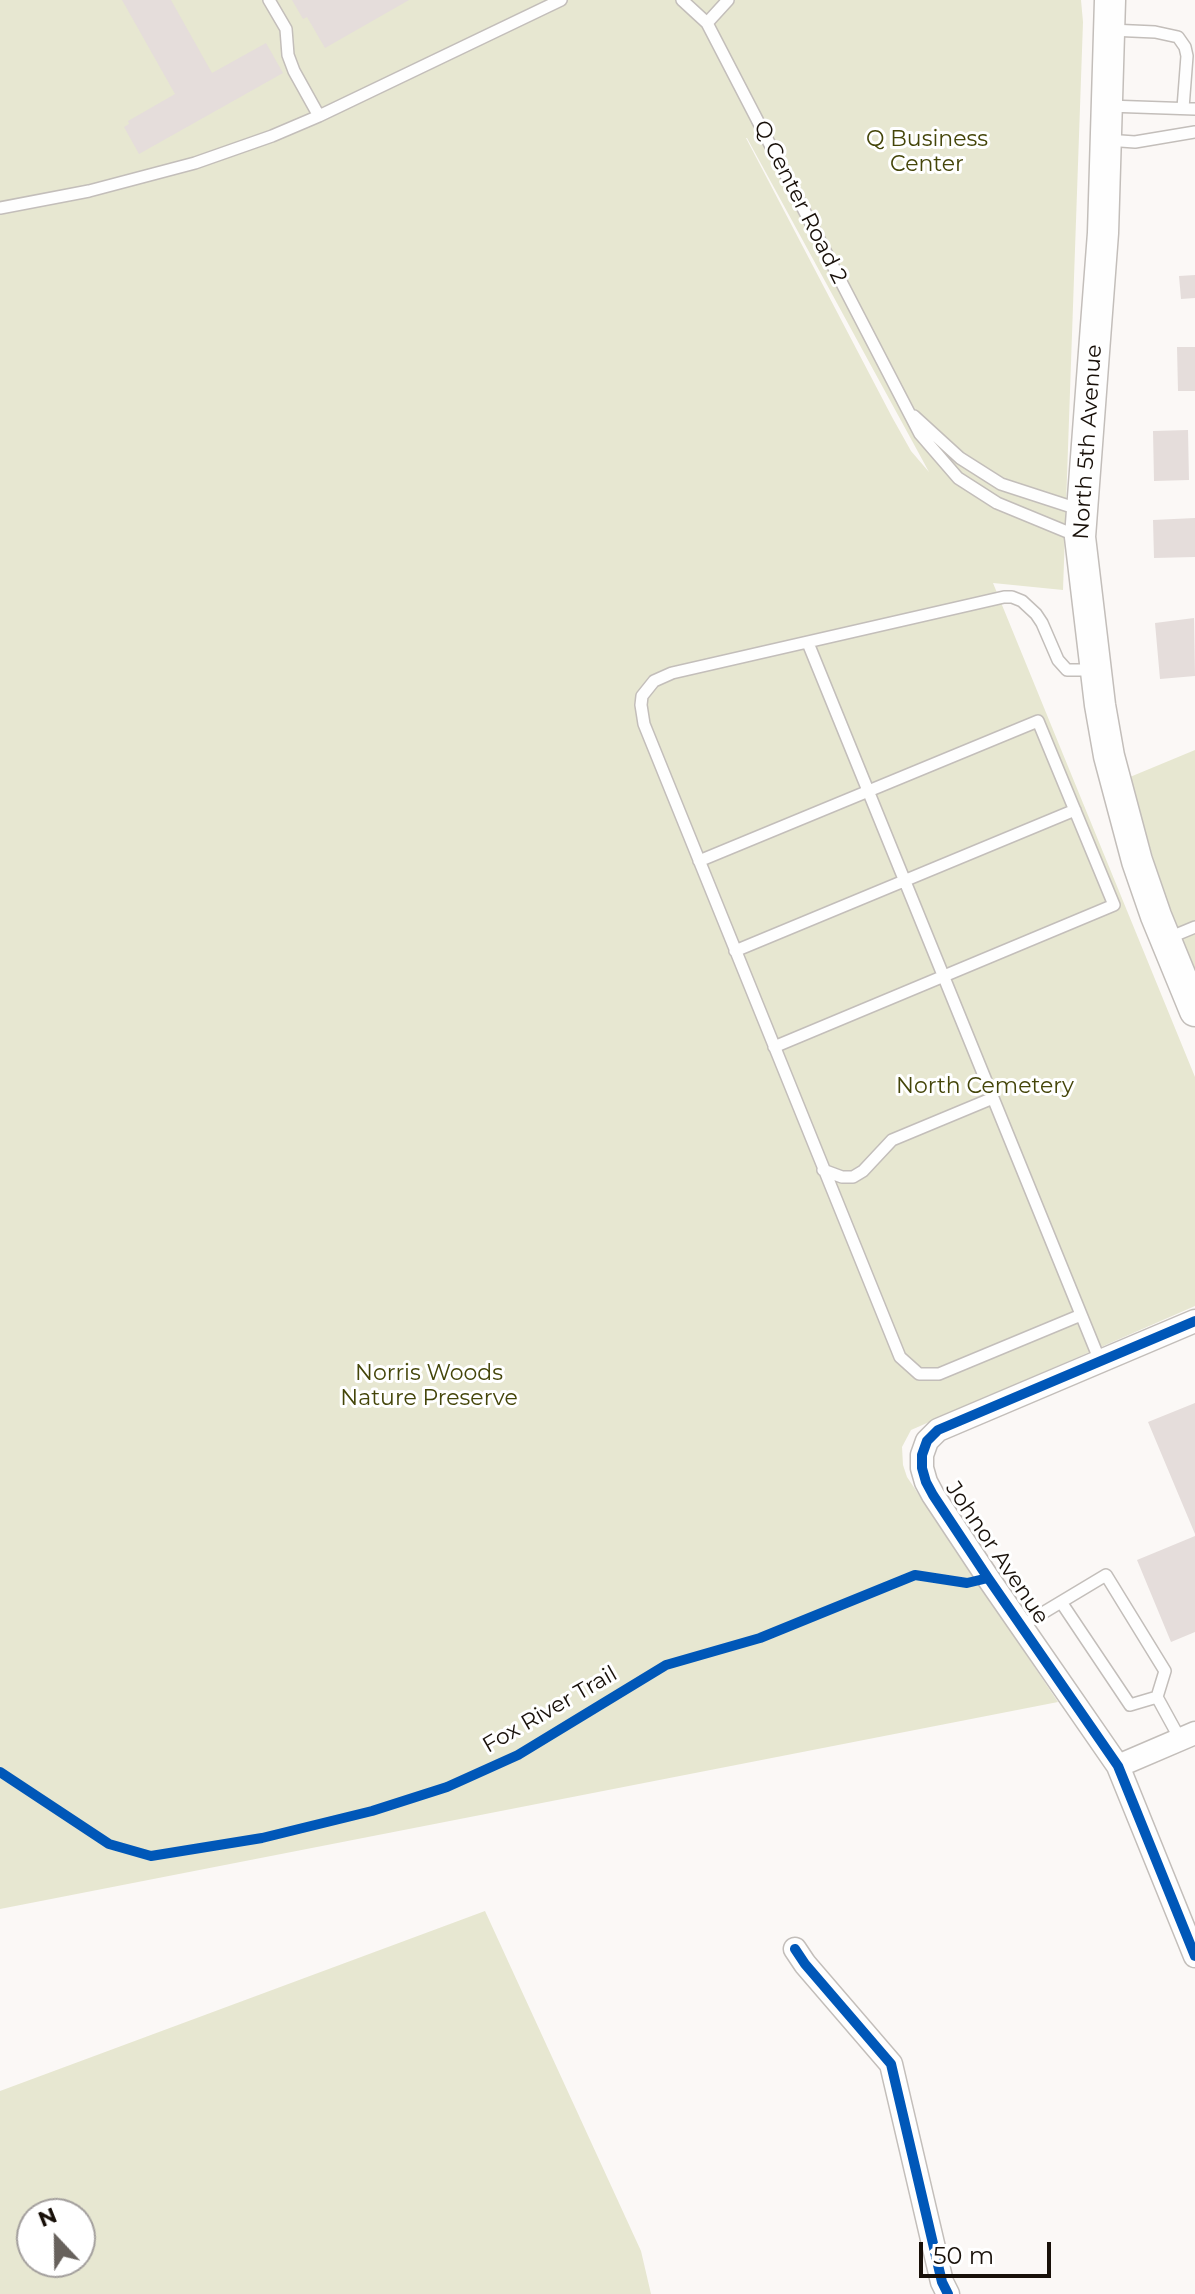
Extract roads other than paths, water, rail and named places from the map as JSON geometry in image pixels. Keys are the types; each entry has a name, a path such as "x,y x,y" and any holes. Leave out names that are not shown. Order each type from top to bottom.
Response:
{"main road":[{"name":"North 5th Avenue","path":"1110,15 1103,233 1080,523 1104,730 1137,861 1195,1011"}],"street":[{"name":"Johnor Avenue","path":"1195,1321 938,1430 927,1441 922,1455 922,1468 933,1495 1118,1766 1195,1956"},
{"path":"1118,1766 1188,1736"},
{"path":"795,1949 891,2064 942,2282 948,2294"}],"lane":[{"path":"269,0 286,29 288,55 294,71 319,116"},
{"path":"0,208 89,191 195,163 272,136 561,0"},
{"name":"Q Center Road 2","path":"682,0 707,23 920,434 958,478 997,503 1080,523"},
{"path":"707,23 728,0"},
{"path":"1107,106 1189,109 1187,56 1178,37 1110,15"},
{"path":"1106,140 1135,142 1195,132"},
{"path":"908,411 960,458 1001,484 1080,523"},
{"path":"1081,1315 939,1374 919,1374 905,1364 894,1347 641,715 642,696 654,681 672,673 1001,598 1012,597 1022,601 1036,614 1058,660 1067,670 1095,670"},
{"path":"808,643 1100,1361"},
{"path":"699,861 1038,721 1114,905 774,1047"},
{"path":"735,951 1075,810"},
{"path":"1166,940 1195,927"},
{"path":"823,1170 842,1177 853,1177 863,1171 892,1140 993,1098"},
{"path":"1021,1626 1106,1575 1165,1671 1157,1697"},
{"path":"1061,1602 1130,1705 1157,1697"},
{"path":"1157,1697 1188,1736"}],"park label":[{"name":"Q Business Center","path":"927,152"},
{"name":"North Cemetery","path":"985,1087"},
{"name":"Norris Woods Nature Preserve","path":"429,1386"}]}
